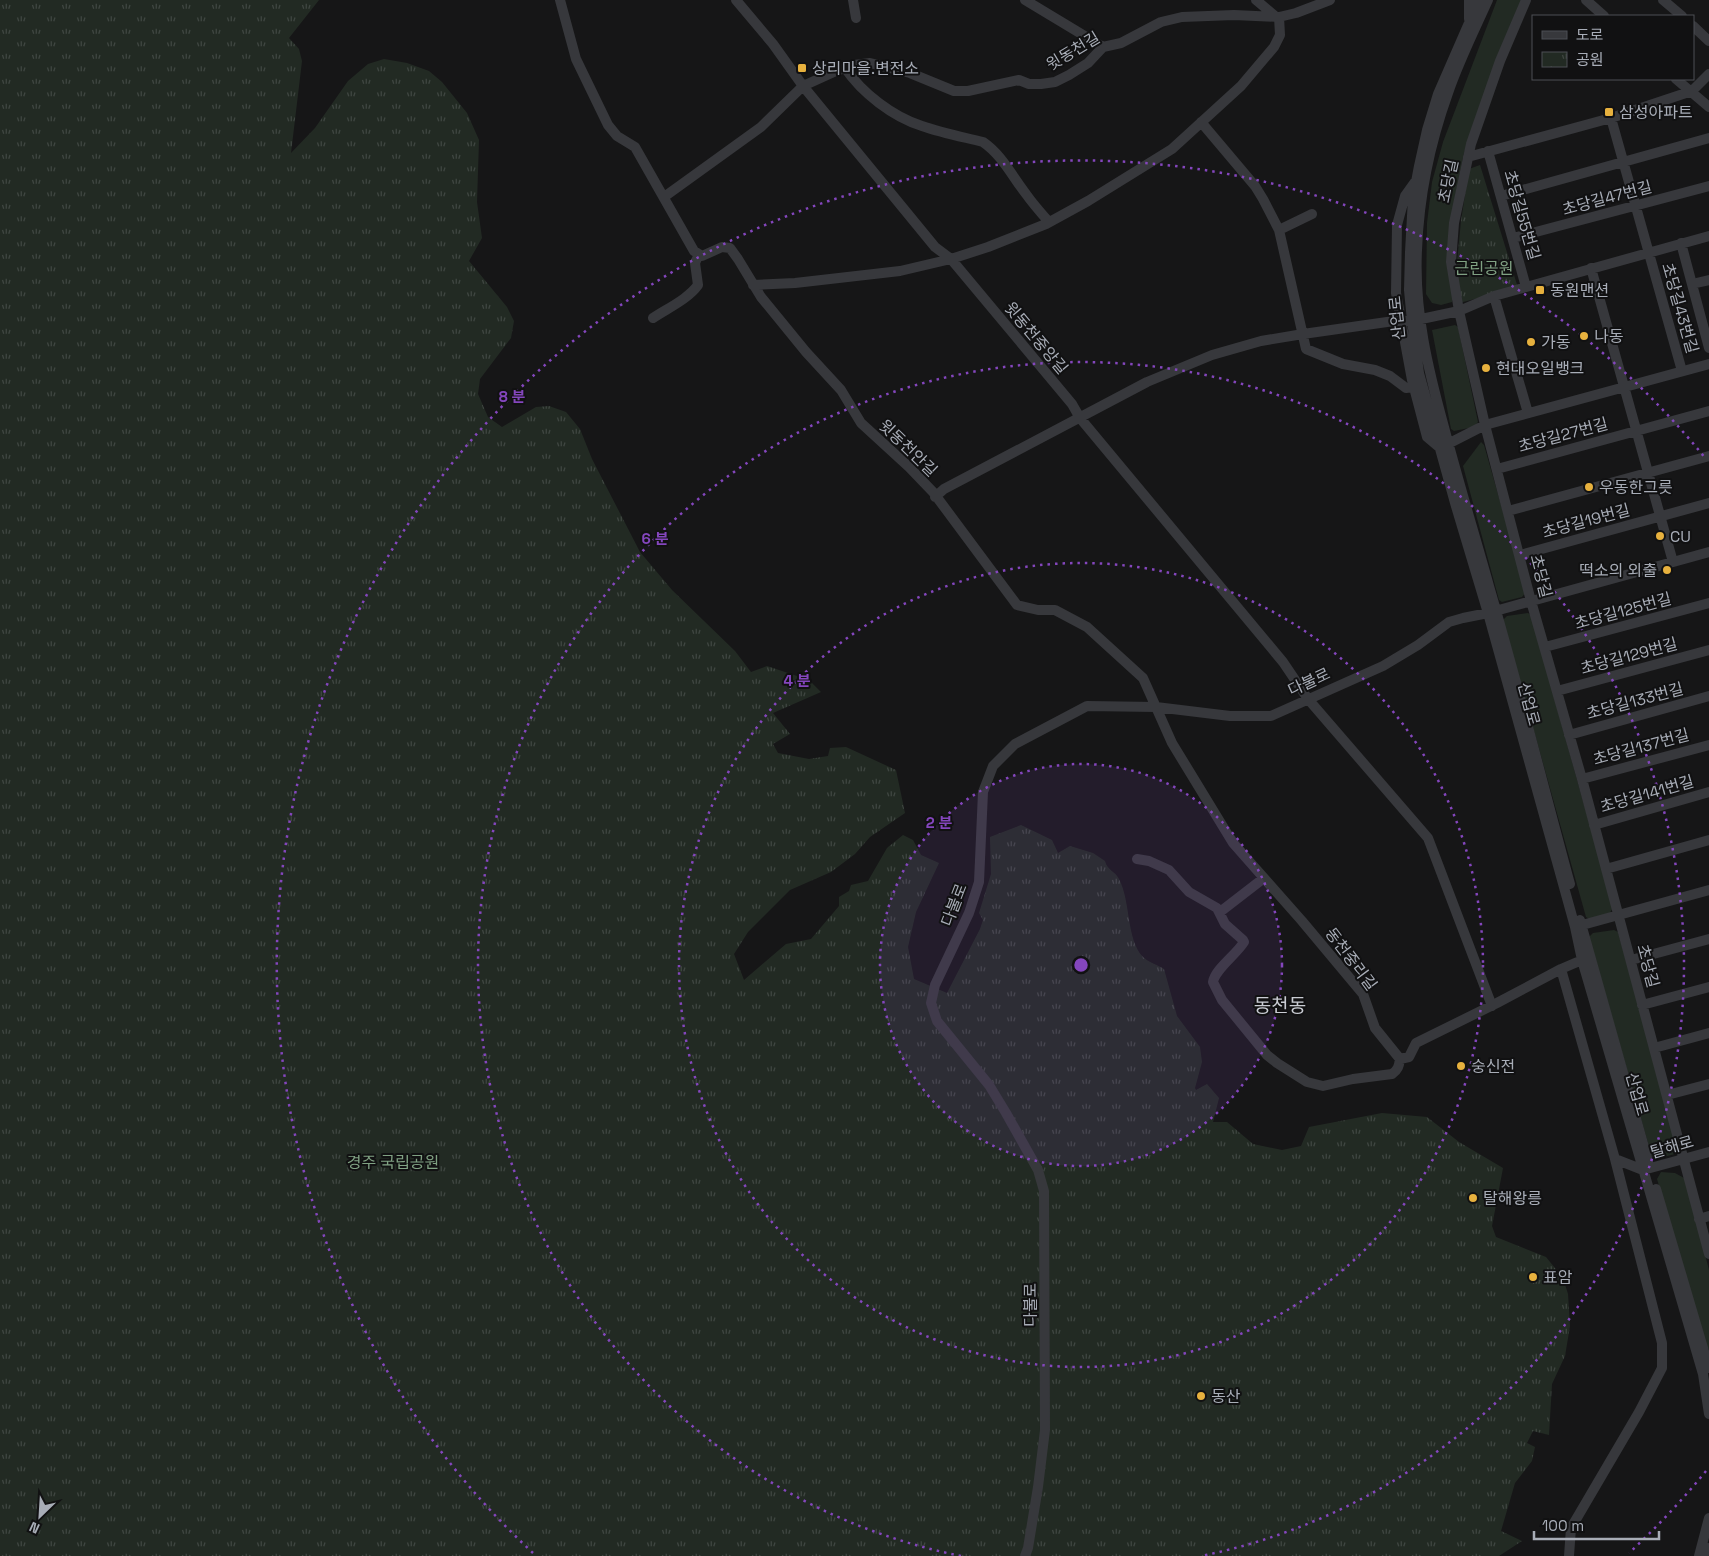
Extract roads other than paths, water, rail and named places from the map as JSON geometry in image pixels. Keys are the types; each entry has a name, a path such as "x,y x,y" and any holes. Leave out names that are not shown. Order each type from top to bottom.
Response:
{"street":[{"path":"560,0 576,59 608,125 617,136 634,147 694,251 699,254 695,263 698,285 694,290 653,318"},
{"name":"윗동천중앙길","path":"736,0 773,44 803,86 935,247 951,259 1072,404 1080,418 1283,662 1308,699 1428,838 1492,1006"},
{"path":"853,0 856,18"},
{"path":"1025,0 1102,47"},
{"path":"753,286 858,277 900,271 951,259 1049,222 1088,201 1172,149 1241,86 1274,47 1280,35 1277,16 1256,0"},
{"name":"윗동천길","path":"803,86 845,68 870,63 910,73 954,91 968,91 1019,80 1029,84 1055,82 1088,64 1102,47 1121,43 1161,22 1182,17 1277,16 1296,13 1330,0"},
{"path":"1469,0 1469,23"},
{"name":"산업로","path":"1416,320 1409,290 1409,271 1413,198 1416,180 1426,130 1438,94 1479,0"},
{"name":"산업로","path":"1488,0 1448,91 1436,127 1422,193 1417,250 1416,320 1420,373 1444,446 1492,612 1647,1170 1703,1374 1709,1414"},
{"name":"초당길","path":"1526,0 1500,61 1471,144 1454,223 1451,262 1459,311 1485,425 1531,601 1570,735 1631,960 1683,1159 1704,1218 1709,1254"},
{"path":"1586,0 1603,15"},
{"path":"1663,0 1679,13"},
{"path":"1671,0 1679,13"},
{"path":"1694,27 1709,41"},
{"path":"845,68 851,77 869,94 896,113 920,126 983,142 990,147 1012,172 1026,194 1049,222"},
{"path":"1692,91 1709,74"},
{"path":"1677,80 1709,107"},
{"path":"664,197 760,127 803,86"},
{"name":"초당길55번길","path":"1468,157 1611,118 1692,91"},
{"path":"1611,118 1648,252"},
{"path":"1201,122 1255,186 1279,230 1306,349 1343,364 1375,370 1390,376 1406,388 1413,387"},
{"path":"1501,196 1709,138"},
{"name":"초당길55번길","path":"1488,151 1526,287"},
{"path":"1416,180 1405,196 1397,224 1396,293 1413,387 1427,437 1444,446 1485,425 1709,364"},
{"name":"초당길47번길","path":"1513,238 1636,207 1709,186"},
{"path":"1279,230 1312,214"},
{"name":"초당길43번길","path":"936,497 944,489 1147,382 1212,355 1261,341 1416,320 1459,311 1494,296 1709,236"},
{"name":"초당길43번길","path":"1681,243 1706,325 1709,348"},
{"name":"윗동천안길","path":"699,254 702,256 722,248 730,248 761,297 806,352 841,390 861,423 909,466 936,497 1017,604 1038,610 1055,610 1087,626 1142,678 1156,707"},
{"name":"초당길43번길","path":"1648,252 1682,372"},
{"path":"1591,268 1673,562"},
{"path":"1692,284 1709,280"},
{"path":"1494,296 1528,413"},
{"name":"초당길27번길","path":"1497,469 1709,411"},
{"path":"1508,511 1709,456"},
{"name":"초당길19번길","path":"1520,555 1709,503"},
{"name":"다불로","path":"1025,1556 1038,1486 1045,1430 1044,1191 1038,1170 1006,1113 989,1085 937,1021 931,1003 935,984 969,914 979,882 984,792 993,766 1015,744 1086,706 1156,707 1230,716 1271,716 1383,666 1418,645 1449,622 1492,612 1709,552"},
{"name":"초당길125번길","path":"1545,647 1709,603"},
{"name":"초당길129번길","path":"1557,691 1709,650"},
{"name":"초당길133번길","path":"1570,735 1709,696"},
{"name":"동천중리길","path":"1156,707 1172,743 1233,844 1302,921 1363,994 1375,1028 1400,1059"},
{"name":"초당길137번길","path":"1582,779 1709,745"},
{"name":"초당길141번길","path":"1594,825 1709,792"},
{"path":"1606,869 1709,840"},
{"path":"1138,859 1149,861 1170,870 1189,892 1212,904 1220,912 1225,924 1242,937 1244,942 1234,956 1216,973 1213,982 1215,989 1268,1055 1307,1082 1323,1086 1352,1079 1392,1074 1397,1071 1400,1059 1409,1057 1416,1043 1582,960"},
{"path":"1220,912 1264,878"},
{"path":"1578,926 1709,890"},
{"name":"산업로","path":"1578,926 1582,960 1707,1356 1709,1368"},
{"path":"1631,960 1709,939"},
{"path":"1561,969 1615,1159 1662,1343 1662,1368 1639,1412 1571,1528 1569,1556"},
{"path":"1642,1005 1709,987"},
{"path":"1654,1048 1709,1033"},
{"path":"1667,1095 1709,1084"},
{"name":"탈해로","path":"1647,1170 1709,1152"},
{"path":"1615,1159 1647,1170"},
{"path":"1699,1556 1709,1518"},
{"path":"1707,1556 1709,1548"}],"place":[{"name":"상리마을.변전소","path":"802,68"},
{"name":"삼성아파트","path":"1609,112"},
{"name":"동원맨션","path":"1540,290"},
{"name":"나동","path":"1584,336"},
{"name":"가동","path":"1531,342"},
{"name":"현대오일뱅크","path":"1486,368"},
{"name":"우동한그릇","path":"1589,487"},
{"name":"CU","path":"1660,536"},
{"name":"떡소의 외출","path":"1667,570"},
{"name":"숭신전","path":"1461,1066"},
{"name":"탈해왕릉","path":"1473,1198"},
{"name":"표암","path":"1533,1277"},
{"name":"동산","path":"1201,1396"}],"district":[{"name":"동천동","path":"1280,1005"}],"park label":[{"name":"근린공원","path":"1484,268"},
{"name":"경주 국립공원","path":"393,1162"}]}
